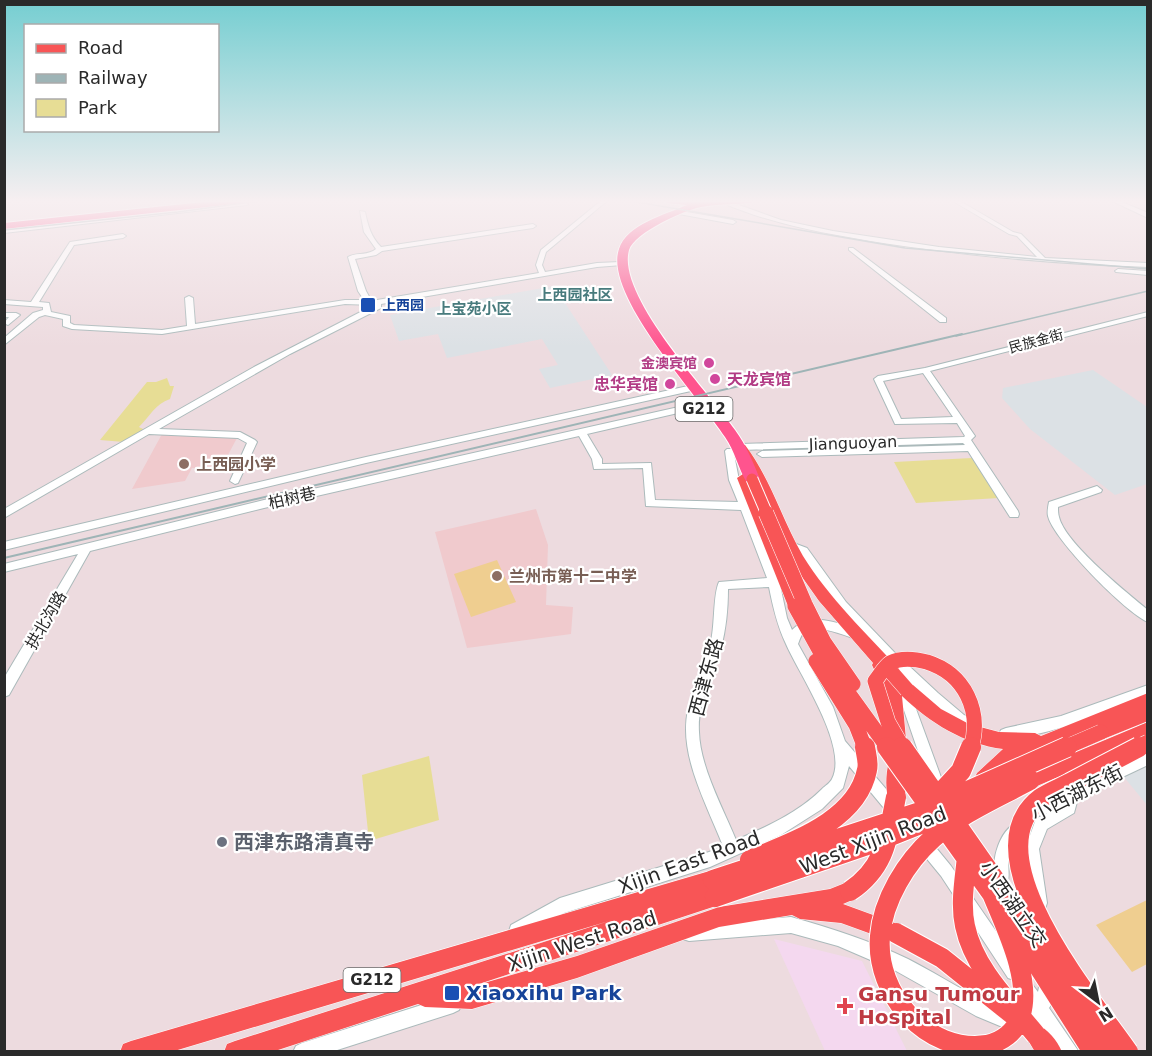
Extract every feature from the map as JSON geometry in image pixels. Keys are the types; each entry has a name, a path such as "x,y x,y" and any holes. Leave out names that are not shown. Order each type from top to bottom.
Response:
{"highway":[{"path":"616,264 617,249"},
{"path":"616,264 623,249"},
{"name":"G212","path":"616,264 619,288 636,318 701,405 738,448"},
{"name":"G212","path":"616,264 644,317 738,448 748,478"}],"main road":[{"path":"738,448 755,466 790,546 815,584 856,634 882,654 893,674 907,690 943,721 965,732 993,740 1053,740"},
{"path":"748,478 824,642 859,693 910,756"},
{"name":"G212","path":"748,478 795,606"},
{"path":"614,909 741,855 797,839 828,820 860,794 867,776 868,756 862,736 810,652 795,606"},
{"name":"小西湖立交","path":"795,606 826,662 991,891"},
{"path":"414,995 472,998 677,933 719,917 830,899 850,891 869,877 877,863 890,828 896,797 896,708 882,654"},
{"path":"910,756 883,712 875,681 889,664 909,658 938,666 963,685 974,710 976,729 968,758 948,785 923,811"},
{"path":"1052,1052 991,980 975,953 965,926 964,888 972,806 981,782 1010,754 1053,740 1148,700"},
{"path":"714,889 923,811 1148,713"},
{"path":"991,891 1023,984 1022,1011 1015,1029 994,1046 967,1048 933,1037 907,1014 888,980 880,952 881,924 891,898 912,860 931,840 953,823 1030,780 1148,730"},
{"path":"1128,1052 1044,928 1024,887 1017,851 1019,830 1028,813 1041,798 1148,742"},
{"name":"小西湖立交","path":"910,756 1115,1052"},
{"name":"West Xijin Road","path":"714,889 873,843 1030,780"},
{"name":"Xijin West Road","path":"614,909 714,889"},
{"name":"Xijin West Road","path":"414,995 714,889"},
{"path":"991,891 1100,1047"},
{"path":"780,907 841,913 896,933 942,958 1036,1035"},
{"name":"Xijin East Road","path":"131,1052 614,909"},
{"name":"G212","path":"236,1052 414,995"}],"street":[{"path":"35,303 68,249"},
{"path":"4,514 197,401 276,360 328,329 378,306 362,291 351,257 374,254 380,249"},
{"path":"543,274 539,265 545,249"},
{"path":"851,249 943,320"},
{"path":"943,249 1043,259 1148,265"},
{"path":"1033,249 1043,259"},
{"path":"996,262 1148,273"},
{"path":"4,302 46,305 48,314 67,318 66,324 72,327 157,332 335,303 373,302 616,264"},
{"path":"189,298 191,327"},
{"path":"4,343 36,315 48,311"},
{"name":"民族金街","path":"960,420 898,422 878,379 925,370 1148,314"},
{"path":"925,370 970,436 968,444 1014,514"},
{"path":"4,546 688,388"},
{"name":"柏树巷","path":"4,568 275,502 701,405"},
{"path":"147,431 240,435 250,439 252,442 250,450 235,481"},
{"path":"581,431 597,459 597,466 648,465 650,503 744,506"},
{"name":"Jianguoyan","path":"738,448 968,444"},
{"path":"738,448 734,480 773,582 781,618 792,644 828,711 840,745 946,871 1069,1052"},
{"path":"1097,490 1053,505 1051,511 1054,520 1080,555 1148,617"},
{"path":"790,546 803,550 842,605 882,654 959,719 984,732 1004,734 1037,731 1071,721 1148,691"},
{"name":"拱北沟路","path":"4,691 86,549"},
{"name":"西津东路","path":"741,855 697,756 692,734 693,717 715,649 720,626 723,585 773,582"},
{"path":"792,644 794,634 801,628 821,624 856,634"},
{"path":"882,654 911,711 931,773 1010,907"},
{"path":"1053,740 1071,721"},
{"name":"Xijin East Road","path":"497,943 560,906 710,859 741,855 817,804 838,783 842,764 840,745"},
{"name":"小西湖东街","path":"1100,1047 1010,907 998,868 1004,848 1022,823 1035,811 1148,758"},
{"path":"1002,1018 1028,1015 1045,1001 1049,965 1032,849 1041,824 1069,808 1072,793"},
{"path":"677,933 712,933 790,925 838,938 902,965 982,1010 1042,1034 1069,1052"},
{"path":"302,1052 472,998"},
{"path":"1077,1052 1100,1047"}],"shaded area":[{"path":"554,286 612,375 550,388 539,369 558,365 542,339 447,358 438,334 399,341 390,315"},
{"path":"1093,370 1147,407 1147,484 1115,495 1030,429 1002,398 1003,388"},
{"name":"上西园小学","path":"162,434 237,438 221,468 192,468 185,481 132,489"},
{"name":"兰州市第十二中学","path":"536,509 548,545 546,605 573,607 571,634 467,648 435,532"},
{"path":"497,560 516,602 471,617 454,574"},
{"path":"1147,767 1147,805 1124,777"},
{"path":"1147,900 1147,964 1132,972 1096,925"},
{"name":"Gansu Tumour Hospital","path":"774,939 862,961 907,1051 825,1051"}],"green space":[{"path":"167,378 170,386 174,386 170,399 156,407 139,427 145,430 124,442 100,440 147,382"},
{"path":"972,458 999,498 916,503 894,462"},
{"path":"429,756 439,820 369,841 362,775"}],"railway":[{"path":"920,249 1148,269"},
{"path":"956,336 1148,291"},
{"path":"4,558 962,334"}],"place":[{"name":"上西园","path":"368,305"},
{"name":"金澳宾馆","path":"709,363"},
{"name":"天龙宾馆","path":"715,379"},
{"name":"忠华宾馆","path":"670,384"},
{"name":"上西园小学","path":"184,464"},
{"name":"兰州市第十二中学","path":"497,576"},
{"name":"西津东路清真寺","path":"222,842"},
{"name":"Xiaoxihu Park","path":"452,993"},
{"name":"Gansu Tumour Hospital","path":"845,1006"}],"district":[{"name":"上西园社区","path":"575,295"},
{"name":"上宝苑小区","path":"474,309"}]}
